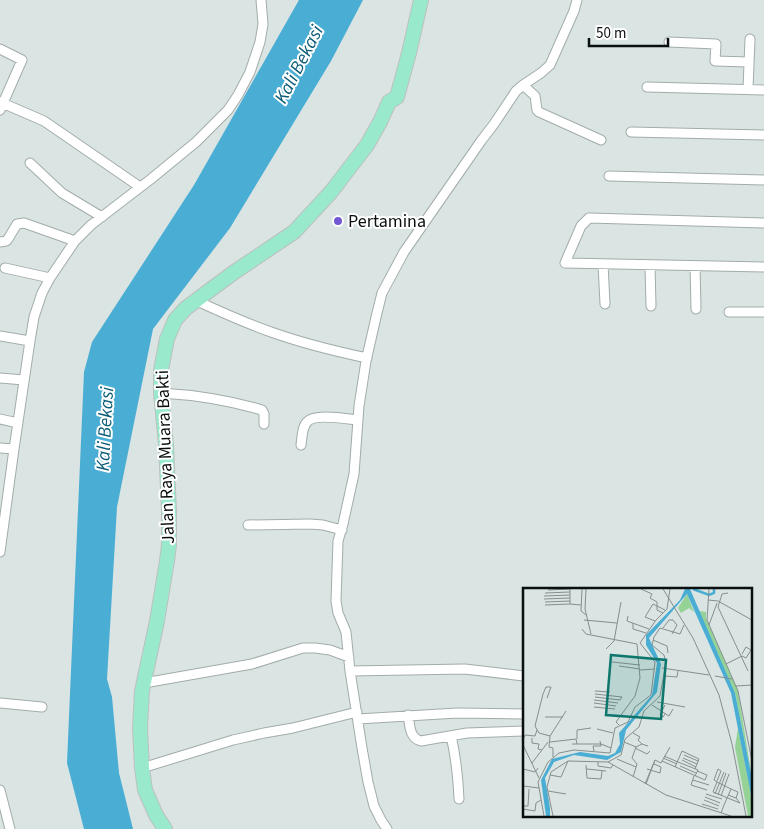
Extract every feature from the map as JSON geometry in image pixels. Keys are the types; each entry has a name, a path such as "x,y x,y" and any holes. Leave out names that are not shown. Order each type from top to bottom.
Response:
{"main road":[{"name":"Jalan Raya Muara Bakti","path":"165,829 156,815 145,790 140,728 142,691 158,614 169,545 166,445 160,393 163,354 170,329 186,308 233,273 294,232 330,192 367,146 389,102 397,97 421,0"}],"street":[{"path":"0,552 30,341 34,317 42,293 75,241 196,142 228,110 238,96 250,72 260,42 262,24 261,0"},
{"path":"388,829 374,806 363,756 348,658 346,632 338,613 336,601 338,541 354,474 358,420 367,358 382,293 404,252 516,91 550,65 578,0"},
{"path":"748,89 750,38"},
{"path":"669,42 716,44 715,61 749,62"},
{"path":"0,49 22,60 1,105 44,121 140,188"},
{"path":"523,85 535,96 538,112 601,140"},
{"path":"647,87 764,90"},
{"path":"631,132 764,135"},
{"path":"30,163 62,193 102,217"},
{"path":"609,176 764,180"},
{"path":"764,222 589,218 581,226 566,263 764,267"},
{"path":"0,242 8,239 17,224 24,223 75,241"},
{"path":"603,264 605,304"},
{"path":"650,265 651,306"},
{"path":"695,266 696,309"},
{"path":"5,268 50,278"},
{"path":"197,300 272,332 332,350 367,358"},
{"path":"730,312 764,312"},
{"path":"0,336 30,341"},
{"path":"0,378 24,380"},
{"path":"160,393 213,398 262,410 264,424"},
{"path":"301,445 306,422 310,420 325,418 358,420"},
{"path":"0,419 18,423"},
{"path":"0,448 14,449"},
{"path":"248,524 310,524 342,530"},
{"path":"144,682 252,664 303,648 330,650 348,658"},
{"path":"350,671 465,669 523,676"},
{"path":"0,702 42,707"},
{"path":"142,768 233,740 357,715 523,714"},
{"path":"408,715 412,737 415,740 421,741 466,733 523,732"},
{"path":"451,736 456,757 459,799"},
{"path":"0,790 10,829"}],"water":[{"name":"Kali Bekasi","path":"299,0 363,0 331,61 230,228 153,329 117,507 107,679 112,697 119,773 133,829 84,829 67,763 84,372 92,342 194,185"}],"place":[{"name":"Pertamina","path":"338,221"}]}
